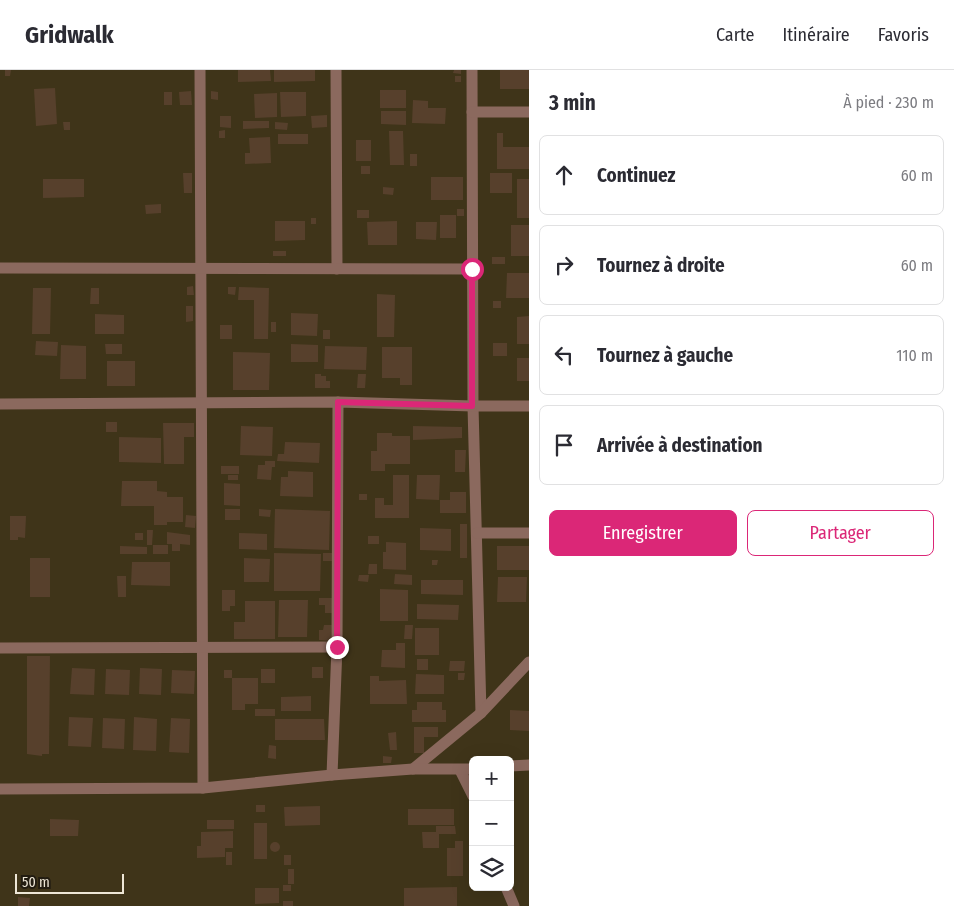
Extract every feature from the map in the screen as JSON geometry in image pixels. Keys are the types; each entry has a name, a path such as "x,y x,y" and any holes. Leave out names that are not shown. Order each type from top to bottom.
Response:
{"street":[{"path":"200,70 203,788"},
{"path":"336,70 337,269"},
{"path":"472,70 472,406 481,713"},
{"path":"472,112 529,112"},
{"path":"0,268 472,269"},
{"path":"332,775 337,647 338,402"},
{"path":"0,404 338,402 529,406"},
{"path":"477,533 529,533"},
{"path":"0,648 337,647"},
{"path":"413,769 481,713 529,662"},
{"path":"514,766 529,765"},
{"path":"0,789 203,788 413,769 469,769"},
{"path":"460,770 469,788"},
{"path":"508,891 514,906"}],"building":[{"path":"5,70 11,70 10,76 5,76"},
{"path":"238,70 270,70 271,81 238,82"},
{"path":"274,70 315,70 315,81 274,82"},
{"path":"454,70 461,70 461,74 453,73"},
{"path":"500,70 529,70 529,89 500,89"},
{"path":"455,76 461,76 461,82 455,82"},
{"path":"55,88 57,124 36,126 34,89"},
{"path":"380,90 406,90 406,108 380,108"},
{"path":"191,91 192,105 180,105 179,92"},
{"path":"211,91 218,92 218,100 211,99"},
{"path":"164,92 172,92 172,105 164,105"},
{"path":"280,92 306,92 306,116 281,117"},
{"path":"277,93 277,117 255,118 254,94"},
{"path":"413,100 428,101 428,108 446,108 445,124 412,123"},
{"path":"381,111 406,111 406,125 381,124"},
{"path":"327,115 327,127 312,128 311,116"},
{"path":"220,116 231,116 231,128 220,127"},
{"path":"243,121 269,121 269,128 243,129"},
{"path":"63,122 70,122 70,130 64,130"},
{"path":"275,122 288,123 287,130 275,129"},
{"path":"225,130 225,138 219,138 219,131"},
{"path":"389,131 403,131 404,165 390,165"},
{"path":"497,133 503,133 503,147 529,147 529,169 497,169"},
{"path":"278,134 308,134 308,144 278,144"},
{"path":"270,137 271,163 245,164 245,153 250,153 249,138"},
{"path":"356,140 371,140 371,161 356,161"},
{"path":"410,154 417,154 417,166 410,166"},
{"path":"361,166 370,166 370,174 361,174"},
{"path":"183,173 192,173 192,193 184,193"},
{"path":"490,173 512,173 512,193 490,193"},
{"path":"431,177 463,177 463,200 431,200"},
{"path":"43,179 84,179 84,197 43,198"},
{"path":"517,179 529,179 529,218 517,218"},
{"path":"383,187 394,188 393,195 383,194"},
{"path":"161,204 161,213 146,214 145,205"},
{"path":"457,209 464,209 464,216 457,216"},
{"path":"357,210 369,210 369,218 357,218"},
{"path":"440,215 456,215 456,238 440,238"},
{"path":"311,218 316,218 316,224 311,224"},
{"path":"275,221 305,221 305,240 275,241"},
{"path":"397,221 397,245 368,245 367,222"},
{"path":"416,222 437,222 436,240 416,239"},
{"path":"511,225 529,225 529,256 511,256"},
{"path":"273,251 286,251 286,256 273,256"},
{"path":"492,257 505,257 505,264 492,264"},
{"path":"507,273 529,273 529,298 506,298"},
{"path":"193,286 194,295 187,295 187,287"},
{"path":"228,287 236,287 235,295 228,294"},
{"path":"239,287 269,288 268,339 254,339 254,300 238,300"},
{"path":"33,288 51,288 50,334 32,334"},
{"path":"91,288 99,288 99,304 90,304"},
{"path":"377,294 395,295 394,337 377,337"},
{"path":"493,301 501,301 501,308 493,308"},
{"path":"186,306 193,306 193,321 186,322"},
{"path":"291,313 318,314 317,336 291,335"},
{"path":"95,314 124,315 124,334 95,334"},
{"path":"529,316 529,344 517,344 517,317"},
{"path":"271,322 276,322 276,332 271,332"},
{"path":"220,325 232,325 232,339 220,339"},
{"path":"323,330 330,330 330,339 323,339"},
{"path":"36,341 58,342 57,356 35,355"},
{"path":"493,343 507,343 507,356 493,356"},
{"path":"105,344 122,344 122,354 106,354"},
{"path":"291,344 318,345 318,362 291,362"},
{"path":"61,345 86,346 86,379 60,379"},
{"path":"325,346 367,347 366,370 324,369"},
{"path":"382,347 412,347 412,385 400,385 400,378 382,378"},
{"path":"233,352 270,353 269,390 233,390"},
{"path":"517,358 529,358 529,381 517,381"},
{"path":"107,361 135,361 135,386 107,386"},
{"path":"315,374 326,376 326,381 330,381 330,388 315,388"},
{"path":"358,374 366,374 365,388 357,388"},
{"path":"106,422 117,422 117,432 106,432"},
{"path":"163,423 194,423 194,437 184,437 184,464 164,464"},
{"path":"241,426 273,427 272,456 240,455"},
{"path":"413,426 462,427 462,438 413,440"},
{"path":"377,433 392,433 392,436 410,436 410,464 385,464 385,471 371,471 371,451 377,451"},
{"path":"119,437 161,438 161,463 119,462"},
{"path":"285,442 320,443 319,463 277,461 278,454 284,454"},
{"path":"455,450 466,450 465,472 455,472"},
{"path":"265,461 275,461 275,467 272,467 271,480 257,479 258,465 265,465"},
{"path":"221,466 239,466 239,474 221,474"},
{"path":"288,471 313,472 313,497 280,496 281,477 288,477"},
{"path":"228,475 238,475 238,480 228,480"},
{"path":"393,475 409,475 409,518 375,518 375,498 384,498 384,505 393,505"},
{"path":"417,475 440,475 439,500 416,499"},
{"path":"122,481 157,481 157,491 167,492 167,497 183,497 183,522 167,522 167,525 154,525 154,506 121,506"},
{"path":"224,483 240,484 240,506 224,505"},
{"path":"450,492 466,492 466,513 440,513 440,500 450,500"},
{"path":"359,494 367,494 367,500 359,500"},
{"path":"225,509 240,509 240,520 225,520"},
{"path":"259,509 271,510 270,517 259,516"},
{"path":"275,509 330,511 329,550 274,548"},
{"path":"186,515 196,516 195,528 185,527"},
{"path":"10,516 26,516 25,538 18,537 18,540 10,540"},
{"path":"460,524 467,524 467,558 460,558"},
{"path":"420,528 451,529 451,551 420,550"},
{"path":"147,530 153,530 152,545 147,545"},
{"path":"167,532 190,535 190,545 180,544 180,551 172,551 172,544 167,544"},
{"path":"135,533 143,533 143,540 135,540"},
{"path":"239,533 267,534 267,550 239,549"},
{"path":"368,536 379,536 379,544 368,544"},
{"path":"386,542 406,543 406,570 383,569 383,552 386,552"},
{"path":"153,545 168,545 168,554 153,554"},
{"path":"120,546 147,547 147,554 120,554"},
{"path":"497,546 529,546 529,570 497,570"},
{"path":"274,553 321,554 320,591 274,591"},
{"path":"323,553 332,553 332,561 323,561"},
{"path":"30,558 50,558 50,597 30,597"},
{"path":"244,558 270,559 269,582 244,582"},
{"path":"432,560 438,560 437,565 432,565"},
{"path":"132,562 170,562 170,586 131,585"},
{"path":"369,564 377,564 377,574 368,574"},
{"path":"395,574 412,575 412,585 394,584"},
{"path":"359,575 369,575 368,582 358,581"},
{"path":"117,576 126,576 126,597 118,597"},
{"path":"498,577 527,577 526,602 497,602"},
{"path":"421,580 463,580 463,595 421,594"},
{"path":"380,589 408,590 408,621 380,621"},
{"path":"222,590 235,590 235,606 230,606 230,611 222,611"},
{"path":"319,598 332,598 332,613 325,613 325,605 319,605"},
{"path":"279,600 308,600 307,637 278,637"},
{"path":"245,601 275,601 275,639 234,639 234,622 245,622"},
{"path":"417,604 459,605 458,620 417,619"},
{"path":"324,625 332,625 331,641 319,640 319,630 323,630"},
{"path":"405,625 413,625 412,639 404,639"},
{"path":"415,628 439,628 439,655 415,655"},
{"path":"396,643 405,643 405,668 381,667 382,650 396,650"},
{"path":"27,656 50,656 49,754 42,754 42,756 27,754"},
{"path":"417,659 428,659 428,670 417,670"},
{"path":"450,661 465,661 464,671 449,671"},
{"path":"312,667 323,667 323,678 312,678"},
{"path":"72,668 95,669 94,695 70,694"},
{"path":"140,668 162,669 161,695 139,694"},
{"path":"106,669 130,670 129,695 105,694"},
{"path":"261,669 275,669 275,683 261,683"},
{"path":"172,670 195,671 194,694 171,693"},
{"path":"224,670 232,670 232,678 224,678"},
{"path":"458,673 465,673 464,680 458,680"},
{"path":"416,674 444,675 444,694 415,694"},
{"path":"370,676 379,676 379,681 406,680 407,704 370,704"},
{"path":"232,678 258,678 258,704 245,704 245,710 232,710"},
{"path":"311,696 311,711 281,711 281,697"},
{"path":"417,702 442,702 442,710 446,710 446,722 412,722 412,710 417,710"},
{"path":"255,709 275,709 275,716 255,716"},
{"path":"510,710 529,711 529,731 510,730"},
{"path":"69,717 93,718 91,747 68,746"},
{"path":"134,717 157,719 156,751 133,750"},
{"path":"103,718 125,719 124,749 102,748"},
{"path":"171,718 190,719 189,753 169,752"},
{"path":"275,719 324,719 325,740 275,740"},
{"path":"414,727 438,727 438,737 424,737 424,753 414,753"},
{"path":"396,732 397,750 390,750 388,733"},
{"path":"269,745 276,746 276,759 268,758"},
{"path":"383,756 392,757 391,763 383,763"},
{"path":"256,805 265,805 265,812 256,812"},
{"path":"320,806 320,825 285,826 284,807"},
{"path":"408,809 454,809 454,825 408,825"},
{"path":"50,819 79,820 78,836 50,836"},
{"path":"207,820 234,820 234,829 207,829"},
{"path":"254,823 267,823 267,859 254,859"},
{"path":"436,826 455,826 456,834 439,834 439,848 423,848 422,832 436,832"},
{"path":"233,831 233,848 225,848 225,857 197,858 197,846 201,846 201,832"},
{"path":"455,841 463,841 463,876 447,876 447,848 455,848"},
{"path":"273,842 277,842 280,847 279,851 273,852 270,849 270,845"},
{"path":"226,852 232,852 232,865 226,865"},
{"path":"284,855 291,855 291,865 284,865"},
{"path":"288,869 294,869 294,884 288,884"},
{"path":"283,885 291,885 291,891 283,891"},
{"path":"457,887 457,906 404,906 404,888"},
{"path":"255,888 279,888 279,903 255,904"},
{"path":"18,897 30,898 29,906 18,906"},
{"path":"283,901 293,901 293,906 283,906"}],"route":[{"path":"337,647 338,402 472,406 472,269"}]}
